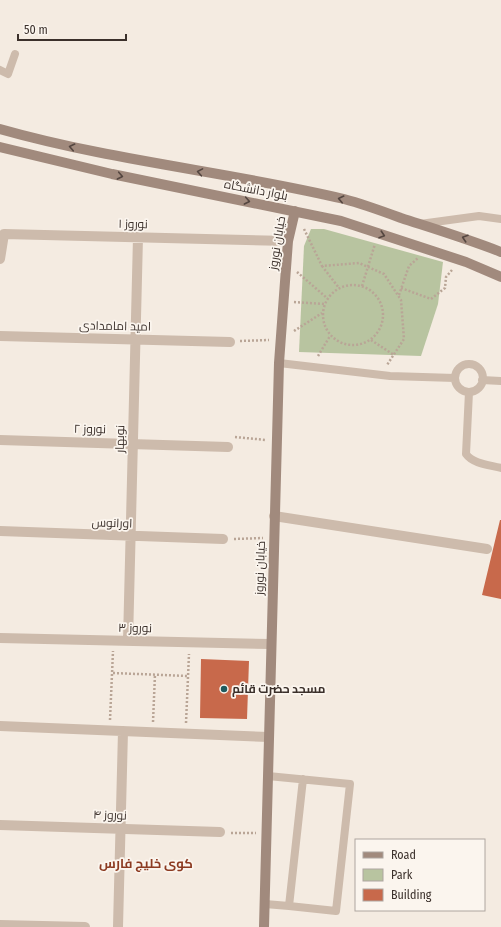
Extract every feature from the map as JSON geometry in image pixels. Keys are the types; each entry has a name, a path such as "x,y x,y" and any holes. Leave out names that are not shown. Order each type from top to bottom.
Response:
{"main road":[{"name":"بلوار دانشگاه","path":"0,129 38,140 129,159 286,186 346,200 472,240 501,252"},
{"name":"بلوار دانشگاه","path":"0,148 112,174 341,221 460,260 501,277"},
{"name":"خیابان نوروز","path":"264,927 270,644 279,363 288,241 295,211"}],"street":[{"name":"نوروز ۱","path":"0,259 4,234 288,241"},
{"name":"نوبهار","path":"128,641 138,237"},
{"name":"امید امامدادی","path":"0,336 230,342"},
{"name":"نوروز ۲","path":"0,440 228,447"},
{"path":"274,516 487,549"},
{"name":"اورانوس","path":"0,531 130,537 223,539"},
{"name":"نوروز ۳","path":"0,638 270,644"},
{"path":"0,726 269,737"},
{"path":"118,927 123,731"},
{"name":"نوروز ۴","path":"0,825 220,832"},
{"path":"0,925 85,927"}],"lane":[{"path":"0,70 8,74 15,54"},
{"path":"420,224 478,216 501,219"},
{"path":"279,363 379,375 455,378"},
{"path":"473,365 480,371 482,380 479,388 469,392 459,388 455,378 459,368 473,365"},
{"path":"482,380 501,381"},
{"path":"469,392 466,454 470,459 501,468"},
{"path":"265,904 336,911 350,784 268,776"},
{"path":"289,906 303,779"}],"path":[{"path":"295,211 322,266 339,288"},
{"path":"362,286 378,233"},
{"path":"399,295 409,266 427,249"},
{"path":"401,288 431,299 445,288 446,276 460,260"},
{"path":"286,262 327,298"},
{"path":"322,266 359,263 384,274 399,295 401,300 404,339 379,375"},
{"path":"350,285 362,286 374,293 381,303 383,317 380,329 372,340 362,345 350,346 339,343 330,336 324,326 322,313 327,298 339,288 350,285"},
{"path":"283,302 324,304"},
{"path":"311,366 330,336"},
{"path":"372,340 394,355"},
{"path":"228,447 232,437 277,441"},
{"path":"223,539 274,538"},
{"path":"110,731 113,640"},
{"path":"185,734 189,642"},
{"path":"113,673 188,676"},
{"path":"153,732 155,674"},
{"path":"220,832 267,834"}],"green space":[{"path":"311,229 324,229 443,262 438,304 421,356 299,352 304,246"}],"building":[{"path":"501,520 501,599 482,595"},
{"name":"مسجد حضرت قائم","path":"201,659 249,661 247,719 200,718"}],"place":[{"name":"مسجد حضرت قائم","path":"224,689"}],"district":[{"name":"کوی خلیج فارس","path":"146,863"}]}
